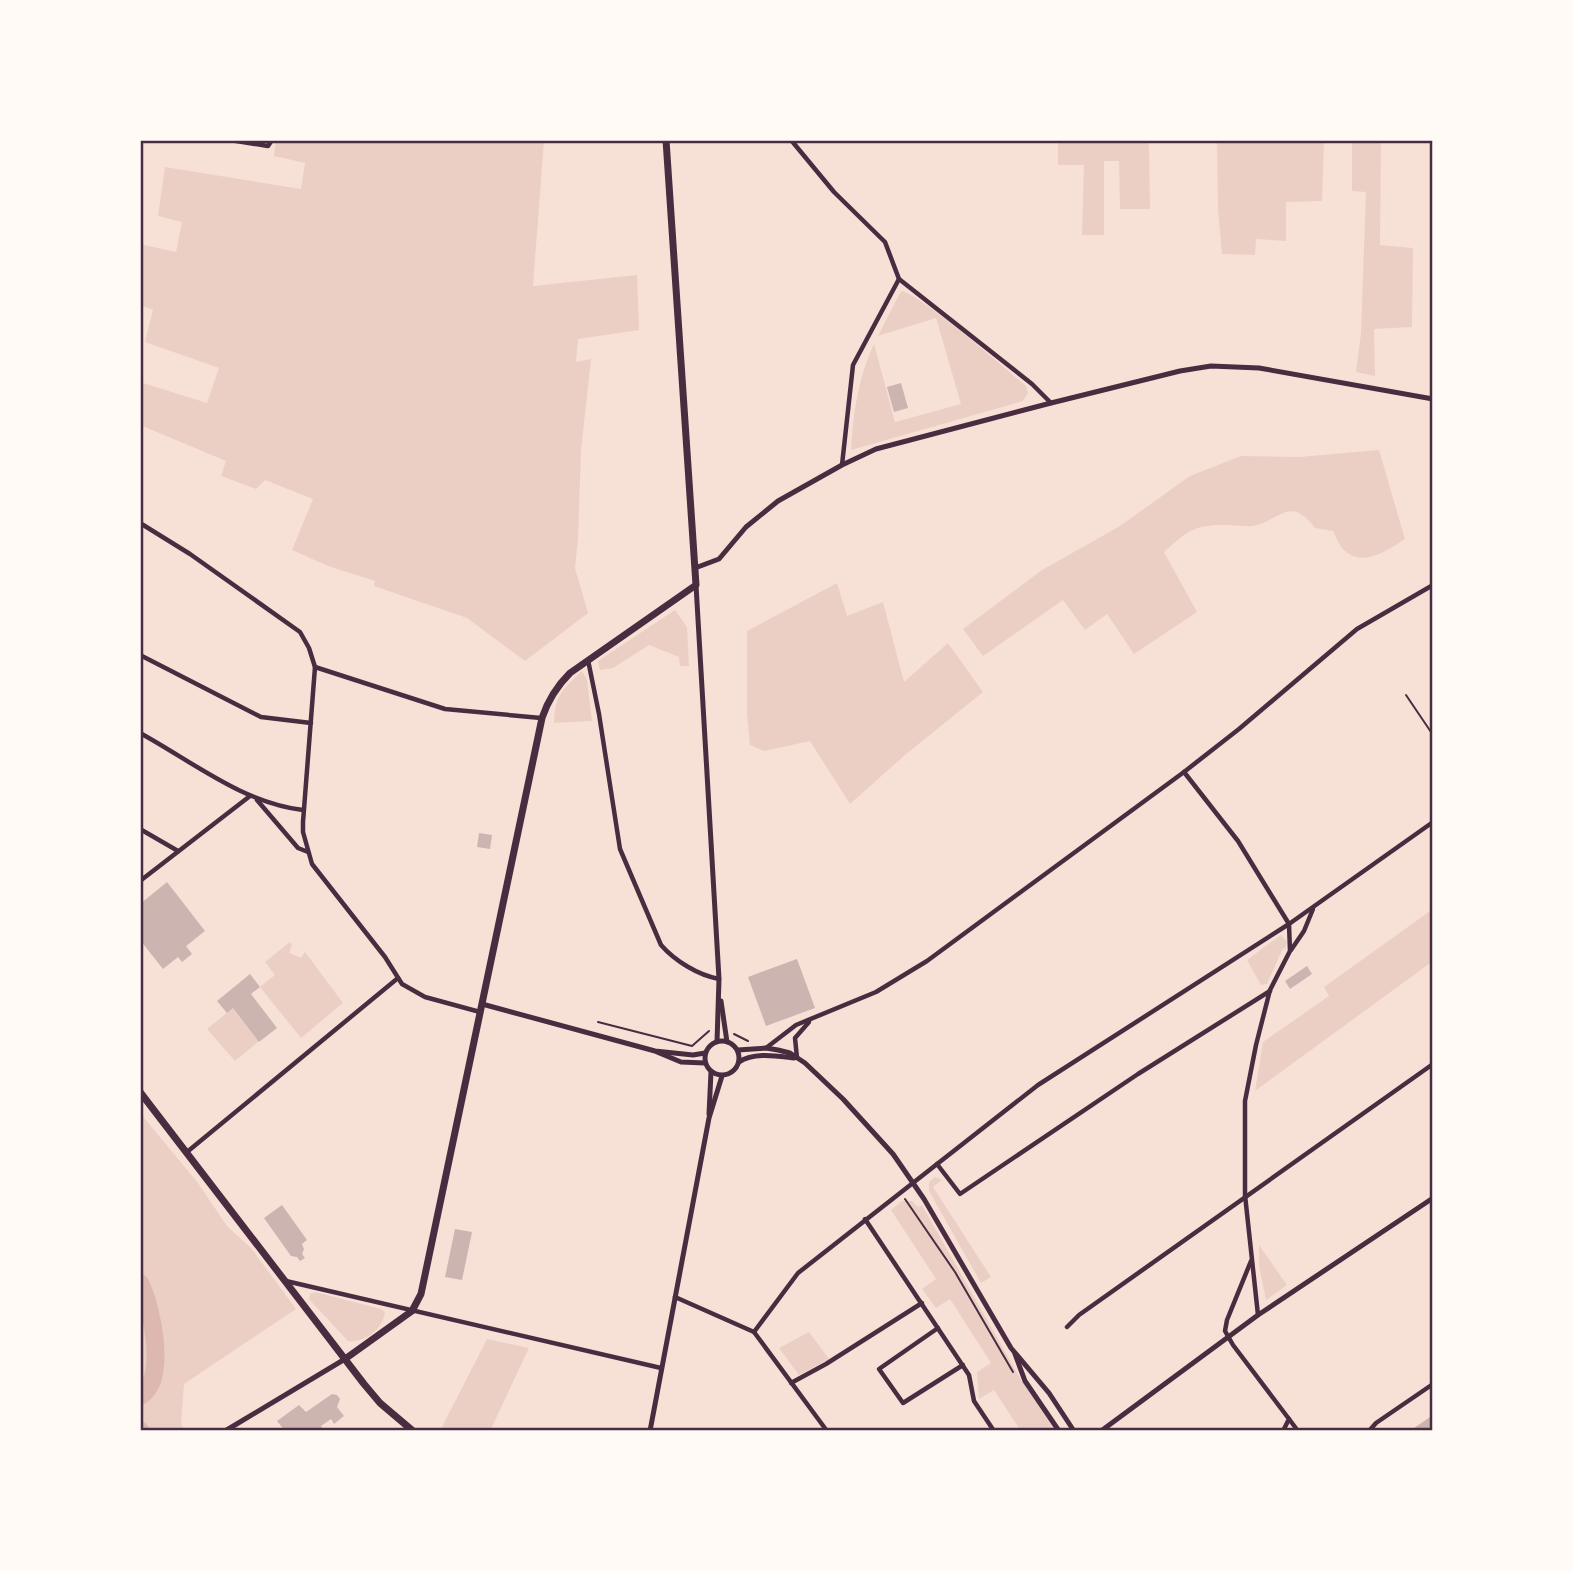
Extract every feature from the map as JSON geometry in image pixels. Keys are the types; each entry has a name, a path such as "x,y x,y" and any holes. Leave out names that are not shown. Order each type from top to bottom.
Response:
{"main road":[{"path":"345,1359 412,1311 421,1294 542,718 561,682 588,660 696,585 666,140"},
{"path":"140,1092 380,1403 412,1431"}],"street":[{"path":"230,140 262,146 268,146 272,140"},
{"path":"791,140 834,192 885,242 899,279 1051,402"},
{"path":"842,465 853,365 899,279"},
{"path":"695,568 719,559 763,512 842,465 876,449 1180,371 1228,366 1287,372 1433,399"},
{"path":"140,523 190,554 300,632 310,648 315,667 303,810 303,832 308,852 322,878 408,988 425,997 655,1051 693,1055 705,1053"},
{"path":"696,585 719,979 717,1042"},
{"path":"766,1048 789,1030 876,992 927,961 1184,772 1350,634 1376,616 1433,585"},
{"path":"140,655 261,717 312,723"},
{"path":"588,660 599,714 617,838 631,877 661,945 669,954 706,977 719,979"},
{"path":"315,667 445,709 542,718"},
{"path":"140,733 257,800 303,810"},
{"path":"1184,772 1238,841 1289,924 1290,951"},
{"path":"140,881 250,796"},
{"path":"257,800 298,848 308,852"},
{"path":"754,1332 798,1273 1038,1085 1289,924 1433,822"},
{"path":"140,829 178,851"},
{"path":"1258,1315 1245,1195 1245,1101 1270,990 1290,951 1304,931 1314,907"},
{"path":"187,1152 398,978"},
{"path":"937,1164 960,1194 1138,1074 1270,990"},
{"path":"719,991 727,1042"},
{"path":"797,1058 795,1038 809,1022"},
{"path":"709,1118 711,1072 705,1063 705,1053 708,1047 717,1042 727,1042 738,1050 766,1048 790,1053 813,1069 893,1154 914,1181 1015,1354 1025,1381 1059,1431"},
{"path":"738,1050 739,1062"},
{"path":"655,1051 672,1059 705,1063"},
{"path":"650,1431 709,1118 722,1076 734,1070 745,1058 797,1058"},
{"path":"1067,1327 1079,1315 1245,1195 1433,1064"},
{"path":"711,1072 722,1076"},
{"path":"1101,1431 1258,1315 1433,1198"},
{"path":"865,1219 963,1365 974,1401 993,1431"},
{"path":"1251,1260 1225,1331 1298,1431"},
{"path":"286,1281 661,1368"},
{"path":"674,1297 754,1332 827,1431"},
{"path":"791,1383 922,1303"},
{"path":"939,1328 879,1369 904,1403 963,1365"},
{"path":"1015,1354 1049,1393 1074,1431"},
{"path":"225,1431 345,1359"},
{"path":"1369,1431 1376,1423 1433,1384"},
{"path":"1283,1431 1289,1419"}],"lane":[{"path":"1406,695 1433,735"}],"path":[{"path":"598,1022 692,1046 709,1032 709,1023 717,1023"},
{"path":"725,1023 730,1023 734,1034 755,1043 757,1049"},
{"path":"905,1198 955,1272 1017,1380"}],"shaded area":[{"path":"276,140 544,140 533,286 637,275 639,330 578,339 576,362 591,359 581,451 575,568 588,613 525,661 467,618 374,586 375,581 328,566 292,550 313,499 265,480 256,489 221,476 226,461 140,425 140,382 207,403 219,368 145,342 153,310 140,305 140,244 176,252 182,222 158,216 165,167 301,189 305,163 274,156"},
{"path":"1058,140 1149,140 1150,209 1120,209 1119,161 1104,161 1104,235 1082,235 1084,165 1058,165"},
{"path":"1217,140 1324,140 1322,201 1286,202 1286,241 1256,239 1255,255 1222,254"},
{"path":"1352,140 1381,140 1380,245 1413,248 1412,327 1374,329 1375,376 1356,372 1361,333 1366,192 1352,191"},
{"path":"901,291 925,304 963,333 1026,386 1028,393 1023,401 851,450 857,396 874,344 895,422 961,404 936,318 878,336"},
{"path":"1379,450 1405,539 1383,552 1367,557 1351,555 1342,548 1333,531 1315,528 1306,518 1292,511 1253,526 1206,526 1185,534 1164,552 1197,612 1134,654 1107,614 1085,630 1063,600 983,656 963,629 1042,570 1120,526 1190,476 1241,456 1299,457"},
{"path":"837,583 847,616 883,602 904,682 948,643 983,692 850,804 810,741 764,751 750,745 747,715 747,631"},
{"path":"675,610 687,627 689,666 680,666 679,657 649,645 613,668 600,670 598,661"},
{"path":"582,671 587,680 592,721 554,723 558,699"},
{"path":"1433,909 1433,961 1255,1091 1263,1042 1329,996 1324,987"},
{"path":"1281,935 1287,942 1285,949 1283,948 1267,984 1261,985 1247,960"},
{"path":"290,942 292,945 289,953 301,958 305,952 343,1003 301,1038 260,987 275,975 265,962"},
{"path":"233,1008 259,1041 235,1061 207,1029"},
{"path":"140,1113 198,1183 227,1226 251,1248 296,1309 184,1384 181,1424 186,1431 140,1431"},
{"path":"935,1177 942,1180 933,1187 991,1277 981,1283 929,1191 929,1182"},
{"path":"902,1201 912,1201 918,1207 922,1205 1020,1378 1055,1431 1021,1431 994,1390 979,1399 977,1372 991,1363 950,1299 936,1308 922,1289 936,1279 891,1210"},
{"path":"1259,1245 1287,1285 1266,1300 1259,1266"},
{"path":"315,1292 381,1309 385,1312 384,1318 372,1334 361,1340 348,1341 309,1299 310,1294"},
{"path":"809,1332 829,1359 799,1375 779,1348"},
{"path":"487,1339 529,1348 490,1431 440,1431"}],"building":[{"path":"901,383 908,408 894,412 887,387"},
{"path":"479,833 492,835 490,849 477,847"},
{"path":"167,882 205,931 186,946 192,954 182,962 178,957 163,969 140,940 140,904"},
{"path":"797,959 815,1008 766,1026 748,977"},
{"path":"1307,966 1312,974 1290,989 1285,981"},
{"path":"250,974 260,987 251,994 277,1028 259,1042 233,1008 227,1013 217,1001"},
{"path":"282,1205 307,1240 302,1244 305,1258 300,1261 291,1256 264,1218"},
{"path":"455,1229 472,1232 462,1280 445,1277"},
{"path":"332,1394 340,1399 337,1407 344,1416 334,1424 331,1419 321,1426 324,1431 285,1431 277,1421 299,1405 306,1412"},
{"path":"1433,1415 1433,1431 1416,1431 1414,1428"}],"waterway":[{"path":"140,1283 149,1309 155,1342 154,1375 149,1388 140,1396"}]}
